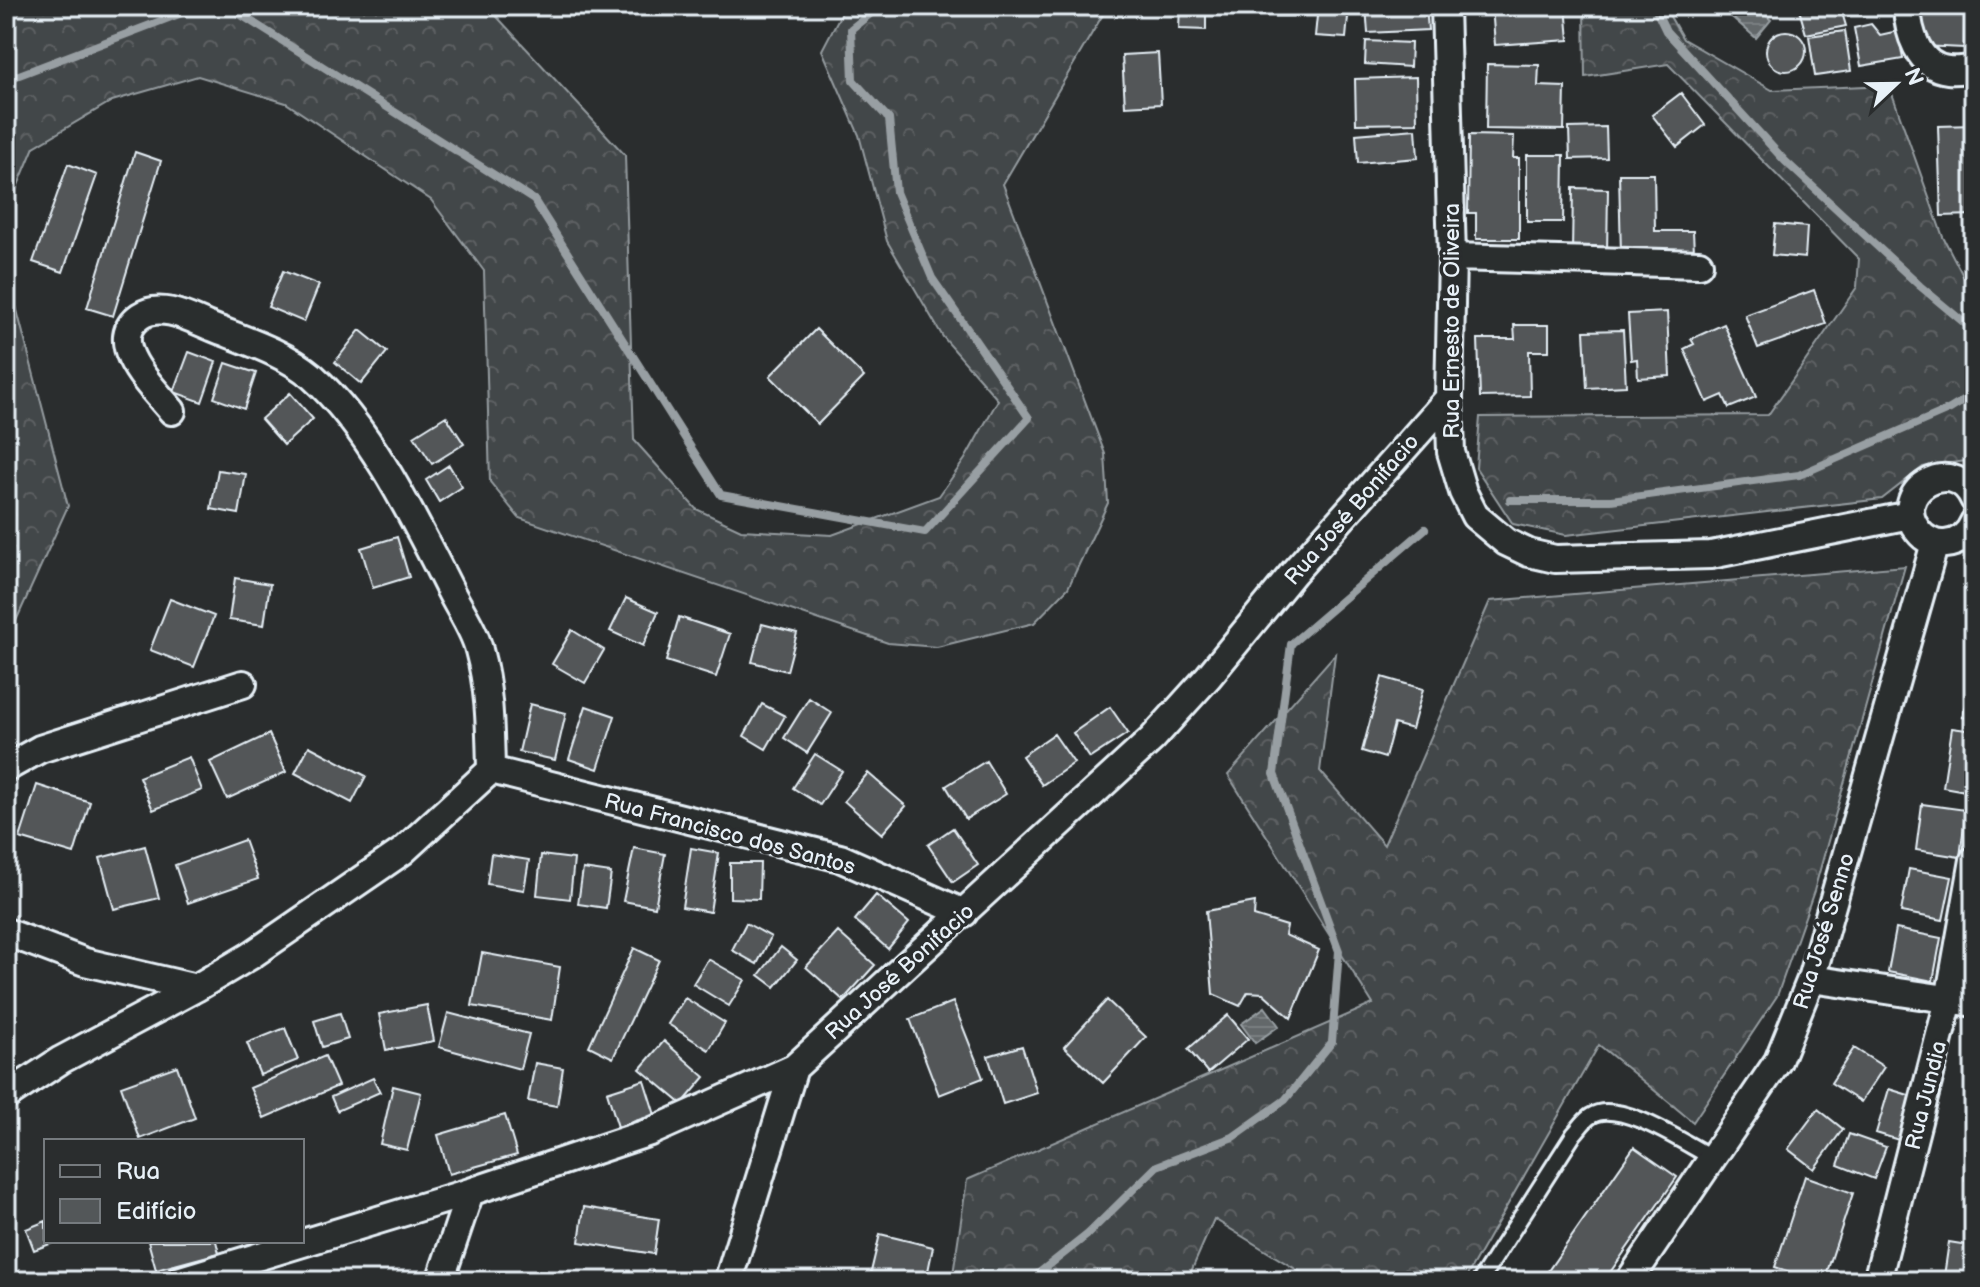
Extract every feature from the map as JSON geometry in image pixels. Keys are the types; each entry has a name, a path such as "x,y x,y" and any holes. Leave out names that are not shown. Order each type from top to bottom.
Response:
{"street":[{"name":"Rua Ernesto de Oliveira","path":"1445,6 1452,257 1451,452 1475,516 1506,542 1529,553 1555,559 1711,555 1910,515"},
{"path":"1907,6 1912,38 1923,57 1946,70 1974,69"},
{"path":"1452,257 1699,264"},
{"path":"6,1096 61,1060 250,956 403,851 491,770 489,693 478,645 419,529 359,428 311,375 267,349 161,309 141,315 129,327 125,346 140,372 172,411"},
{"name":"Rua José Bonifacio","path":"304,1243 650,1132 794,1068 1152,739 1208,677 1294,572 1449,398"},
{"path":"1968,484 1945,478 1923,484 1911,503 1910,515 1923,537 1935,543 1957,541 1966,535 1974,522"},
{"name":"Rua José Senno","path":"1629,1281 1778,1061 1811,979 1935,543"},
{"path":"6,768 40,749 243,684"},
{"name":"Rua Francisco dos Santos","path":"491,770 840,858 964,913"},
{"name":"Rua Jundia","path":"1877,1281 1962,1002 1974,860"},
{"path":"6,932 85,962 196,988"},
{"path":"1811,979 1962,1002"},
{"path":"728,1281 794,1068"},
{"path":"440,1281 470,1192"},
{"name":"Rua José Bonifacio","path":"178,1281 303,1243"}],"lane":[{"path":"1480,1281 1574,1134 1590,1116 1612,1112 1635,1118 1711,1157"}],"green space":[{"path":"6,6 487,6 625,155 634,440 696,509 741,530 832,535 939,496 965,459 998,400 943,337 887,241 859,135 822,50 845,6 1108,6 1003,184 1105,454 1108,503 1068,588 1034,623 937,647 888,643 519,518 490,482 484,271 431,200 286,103 198,76 112,101 34,147 6,214"},
{"path":"1584,6 1664,6 1683,39 1772,90 1889,85 1943,237 1974,297 1974,456 1966,461 1923,467 1882,499 1566,535 1513,524 1476,468 1480,417 1768,415 1857,287 1859,259 1668,64 1585,77"},
{"path":"6,268 68,506 6,643"},
{"path":"1905,566 1814,891 1777,996 1693,1122 1599,1045 1464,1281 1315,1281 1214,1219 1187,1281 952,1281 967,1180 1373,1004 1228,775 1335,654 1320,771 1384,845 1490,601"}],"shaded area":[{"path":"1719,6 1754,6 1771,20 1756,38"},
{"path":"1265,1007 1279,1026 1255,1043 1241,1024"}],"building":[{"path":"1180,6 1206,6 1206,30 1179,29"},
{"path":"1253,6 1292,6 1292,16 1254,16"},
{"path":"1318,6 1349,6 1346,38 1315,36"},
{"path":"1366,6 1426,6 1428,30 1368,33"},
{"path":"1492,6 1566,6 1569,40 1495,45"},
{"path":"1798,6 1840,6 1846,26 1806,34"},
{"path":"1922,6 1965,6 1964,48 1921,46"},
{"path":"1871,24 1880,35 1898,31 1903,59 1861,66 1854,28"},
{"path":"1786,31 1800,37 1806,51 1800,65 1786,71 1772,65 1766,51 1772,37"},
{"path":"1845,31 1851,71 1815,76 1809,36"},
{"path":"1366,41 1411,43 1410,67 1365,64"},
{"path":"1158,53 1161,104 1125,106 1122,55"},
{"path":"1487,64 1539,65 1538,86 1565,87 1564,130 1486,129"},
{"path":"1416,77 1417,123 1356,124 1355,79"},
{"path":"1681,93 1705,125 1677,147 1652,115"},
{"path":"1974,125 1974,215 1941,216 1938,126"},
{"path":"1606,127 1607,158 1570,159 1569,128"},
{"path":"1416,129 1418,158 1358,163 1356,134"},
{"path":"1469,135 1514,136 1513,158 1519,158 1519,239 1476,239 1476,213 1468,213"},
{"path":"135,152 161,161 113,316 87,308"},
{"path":"1527,155 1564,155 1563,222 1527,222"},
{"path":"68,164 97,175 63,272 33,262"},
{"path":"1619,174 1654,174 1655,231 1693,231 1694,252 1621,254"},
{"path":"1573,188 1608,189 1607,254 1572,253"},
{"path":"1775,224 1807,227 1805,258 1772,255"},
{"path":"283,271 319,285 304,322 268,307"},
{"path":"1814,290 1826,324 1758,348 1745,315"},
{"path":"1667,312 1670,376 1638,378 1637,359 1631,360 1628,314"},
{"path":"1724,324 1756,397 1729,408 1723,395 1707,402 1684,349 1694,344 1691,339"},
{"path":"1514,325 1549,325 1549,351 1529,351 1530,396 1480,397 1478,339 1515,339"},
{"path":"816,329 864,377 818,424 770,376"},
{"path":"360,330 387,352 361,384 335,362"},
{"path":"1623,330 1626,386 1587,388 1584,331"},
{"path":"189,352 216,362 202,402 174,392"},
{"path":"226,363 256,373 244,409 214,398"},
{"path":"290,393 313,419 284,445 261,419"},
{"path":"446,416 464,444 432,464 414,436"},
{"path":"449,465 462,487 439,502 426,480"},
{"path":"218,470 246,474 239,514 211,509"},
{"path":"397,537 409,577 373,588 361,548"},
{"path":"235,578 270,584 264,625 229,620"},
{"path":"626,598 658,612 643,646 610,631"},
{"path":"170,599 214,616 194,667 150,650"},
{"path":"679,617 730,634 716,677 666,661"},
{"path":"762,624 797,633 787,671 752,662"},
{"path":"572,630 604,650 585,683 552,664"},
{"path":"1382,677 1423,689 1412,729 1394,724 1385,758 1362,751"},
{"path":"1974,683 1974,720 1962,717"},
{"path":"809,698 832,713 807,753 784,738"},
{"path":"530,704 566,713 555,760 519,752"},
{"path":"762,704 785,716 766,749 744,736"},
{"path":"586,706 615,716 598,769 569,759"},
{"path":"1110,707 1128,733 1090,758 1073,733"},
{"path":"1952,728 1974,731 1971,792 1943,787"},
{"path":"269,734 286,772 227,799 210,762"},
{"path":"1054,734 1074,763 1042,785 1022,756"},
{"path":"309,746 366,776 352,803 295,773"},
{"path":"815,754 842,771 820,805 793,788"},
{"path":"189,757 202,790 153,810 139,777"},
{"path":"986,761 1006,794 966,819 946,786"},
{"path":"868,773 906,806 882,834 844,801"},
{"path":"37,785 90,802 74,854 20,838"},
{"path":"1922,804 1966,810 1960,857 1916,850"},
{"path":"953,828 978,865 953,882 928,845"},
{"path":"244,840 258,879 188,903 175,865"},
{"path":"145,846 159,898 114,909 100,858"},
{"path":"634,848 665,854 655,907 623,901"},
{"path":"691,848 719,853 710,912 682,907"},
{"path":"491,854 529,860 524,890 487,884"},
{"path":"541,855 574,859 570,899 537,895"},
{"path":"730,863 760,863 759,899 730,898"},
{"path":"583,869 611,873 606,908 578,904"},
{"path":"1909,869 1952,877 1943,920 1901,912"},
{"path":"876,895 909,923 888,949 855,920"},
{"path":"1255,902 1254,916 1287,926 1285,935 1319,950 1291,1018 1263,993 1248,992 1240,1006 1213,994 1206,911"},
{"path":"746,923 771,937 757,964 732,950"},
{"path":"1896,929 1941,938 1933,981 1888,972"},
{"path":"838,932 875,965 843,1000 806,967"},
{"path":"781,947 797,960 775,987 759,975"},
{"path":"634,948 659,960 613,1058 589,1046"},
{"path":"482,953 560,967 552,1020 472,1006"},
{"path":"708,959 745,980 729,1006 693,984"},
{"path":"6,963 14,964 10,1002 6,1002"},
{"path":"685,998 725,1023 709,1050 668,1024"},
{"path":"1107,1000 1146,1037 1103,1083 1064,1047"},
{"path":"953,1002 983,1078 939,1095 910,1019"},
{"path":"427,1005 434,1041 386,1050 379,1014"},
{"path":"340,1013 348,1039 322,1047 314,1021"},
{"path":"448,1013 529,1034 520,1069 439,1047"},
{"path":"1228,1015 1248,1039 1208,1073 1188,1049"},
{"path":"285,1028 298,1060 260,1075 247,1043"},
{"path":"664,1041 705,1077 682,1104 640,1069"},
{"path":"1022,1046 1037,1093 1003,1104 988,1056"},
{"path":"1854,1048 1884,1067 1861,1102 1831,1083"},
{"path":"325,1056 338,1086 264,1118 250,1088"},
{"path":"535,1063 563,1068 557,1106 528,1101"},
{"path":"177,1066 195,1118 140,1139 121,1086"},
{"path":"373,1078 380,1092 337,1111 331,1097"},
{"path":"644,1080 655,1115 618,1127 607,1092"},
{"path":"393,1086 421,1093 407,1150 380,1144"},
{"path":"1889,1089 1915,1097 1902,1141 1876,1133"},
{"path":"1818,1109 1843,1129 1814,1169 1788,1149"},
{"path":"505,1115 517,1155 449,1174 438,1135"},
{"path":"1849,1134 1886,1147 1874,1179 1838,1165"},
{"path":"1634,1147 1677,1177 1604,1281 1541,1281"},
{"path":"1968,1149 1974,1149 1974,1183 1965,1181"},
{"path":"1805,1176 1853,1193 1824,1281 1775,1267"},
{"path":"584,1207 659,1219 654,1254 579,1242"},
{"path":"44,1222 44,1243 53,1243 34,1250 26,1229"},
{"path":"880,1234 933,1247 926,1281 893,1281 870,1276"},
{"path":"1949,1242 1974,1246 1974,1280 1944,1276"},
{"path":"149,1243 216,1243 219,1253 156,1270"},
{"path":"619,1272 668,1281 617,1281"}],"waterway":[{"path":"6,80 200,6"},
{"path":"227,6 534,200 721,495 925,532 1029,418 932,278 896,192 889,119 853,80 851,29 880,6"},
{"path":"1654,6 1666,31 1785,161 1920,286 1974,331"},
{"path":"1510,500 1611,500 1799,475 1950,409 1974,394"},
{"path":"1029,1281 1087,1235 1157,1166 1233,1137 1285,1100 1332,1042 1339,951 1274,774 1291,644 1425,529"}]}
